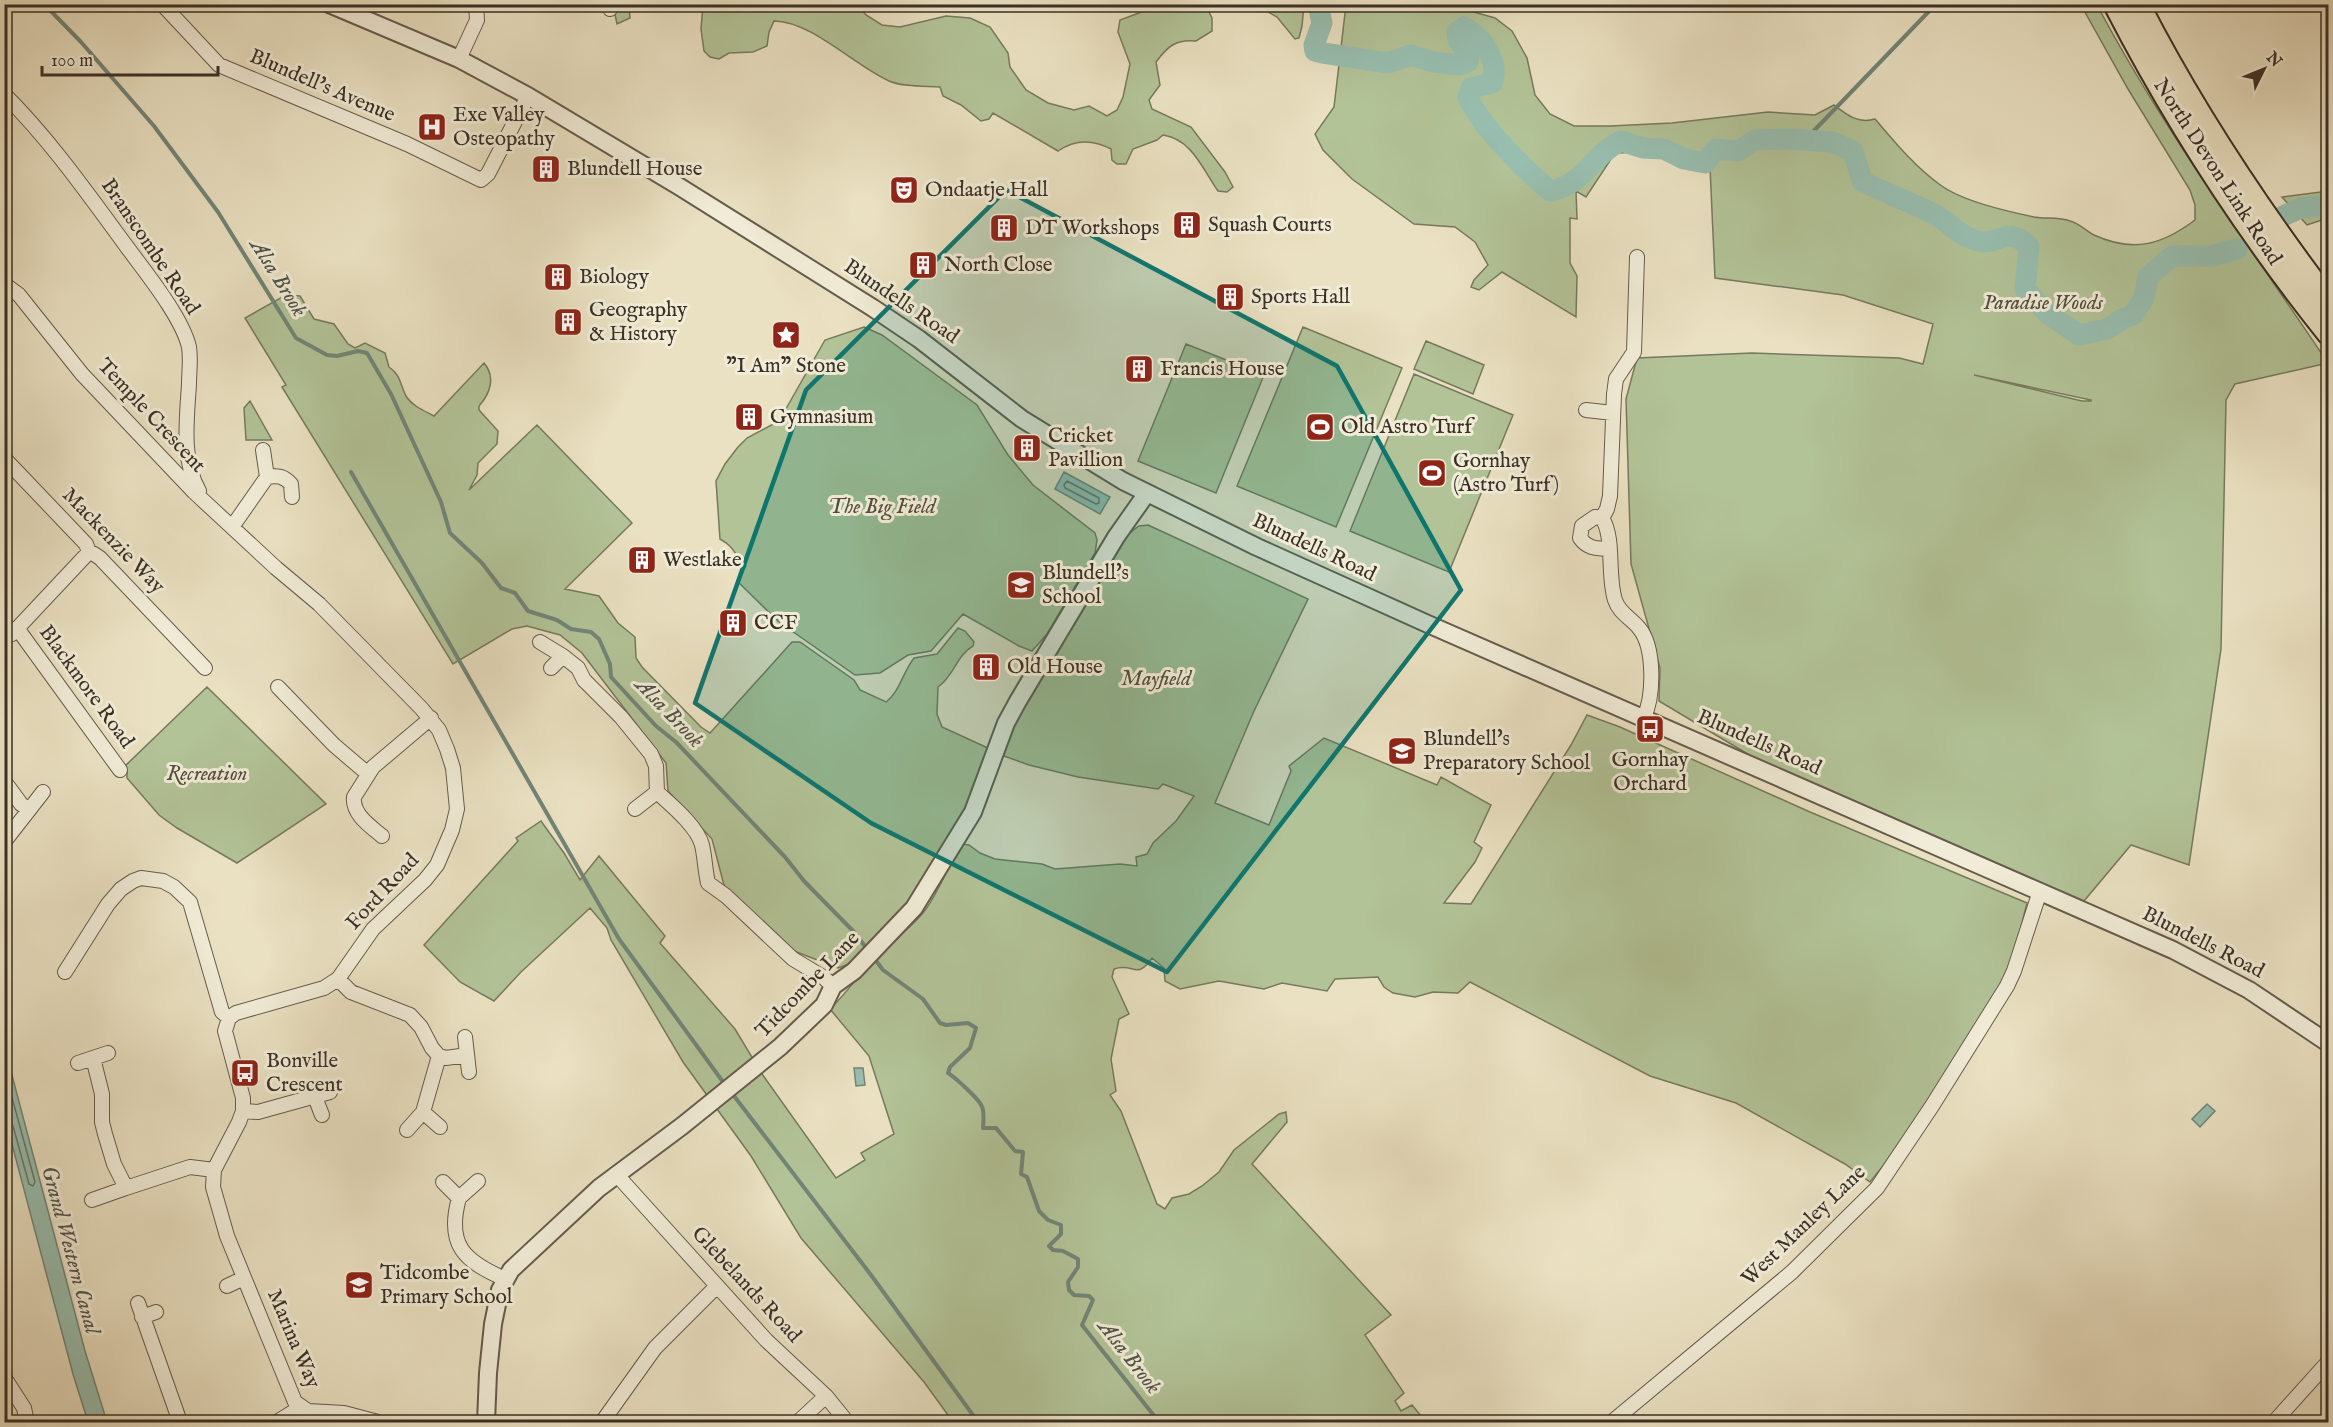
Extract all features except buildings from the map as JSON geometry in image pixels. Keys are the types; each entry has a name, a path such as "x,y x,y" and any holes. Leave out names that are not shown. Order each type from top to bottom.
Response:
{"highway":[{"name":"North Devon Link Road","path":"2115,4 2176,114 2217,178 2328,333"},
{"name":"North Devon Link Road","path":"2138,4 2189,94 2239,174 2328,301"}],"street":[{"name":"Blundell's Avenue","path":"162,4 219,65 407,144 476,179 483,180 525,100"},
{"name":"Blundells Road","path":"329,4 459,59 525,100 680,187 873,308 919,339 1030,425 1115,477 1257,547 1430,625 2040,891 2210,968 2249,990 2328,1043"},
{"path":"459,59 477,20 476,4"},
{"name":"Branscombe Road","path":"4,94 44,138 88,193 145,271 184,335 190,357 188,451 194,482 204,500"},
{"path":"1602,518 1610,496 1616,379 1634,352 1637,257"},
{"name":"Temple Crescent","path":"4,284 19,295 82,374 204,500 276,568"},
{"path":"1586,410 1613,413"},
{"path":"232,527 267,477 263,450"},
{"path":"166,461 176,462 184,458 188,451"},
{"name":"Mackenzie Way","path":"4,458 86,544 88,552 100,558 195,649 205,668"},
{"path":"267,477 278,475 287,479 291,484 292,497"},
{"name":"Tidcombe Lane","path":"486,1422 493,1324 500,1290 511,1270 616,1174 682,1126 780,1047 824,1005 833,986 854,971 914,908 958,839 977,801 1006,723 1116,537 1147,493"},
{"path":"1608,549 1592,548 1585,544 1580,538 1582,526 1596,517 1602,518 1607,526 1616,602 1620,611 1640,628 1648,645 1652,686 1651,700 1644,717"},
{"name":"Blackmore Road","path":"88,552 8,635 120,770"},
{"name":"Ford Road","path":"229,1018 236,1013 324,988 338,979 373,929 425,880 437,865 449,839 457,809 453,768 444,740 431,718 320,604 276,568"},
{"path":"540,642 578,668 584,680 621,717 651,754 656,766 657,792 672,805 698,836 702,845 708,883 726,896 793,959 823,977 833,986"},
{"path":"551,668 563,656"},
{"path":"278,687 334,745 368,774"},
{"path":"382,836 360,816 353,802 355,794 373,767 431,718"},
{"path":"4,781 21,804 29,810"},
{"path":"4,842 44,792"},
{"path":"635,809 657,792"},
{"path":"73,967 113,897 131,875 163,881 183,893 190,902 222,1012 229,1018 225,1031 243,1098 243,1111 239,1122 214,1170 190,1167 92,1200"},
{"name":"West Manley Lane","path":"1612,1422 1792,1272 1877,1188 1932,1106 2007,986 2040,891"},
{"path":"338,979 351,992 410,1015 422,1027 435,1053 439,1056 446,1058 466,1055"},
{"path":"465,1037 469,1072"},
{"path":"78,1063 108,1053"},
{"path":"407,1130 423,1112 439,1056"},
{"path":"93,1058 102,1094 102,1122 105,1134 114,1164 126,1188"},
{"path":"243,1111 258,1112 330,1092"},
{"path":"315,1097 322,1115"},
{"path":"423,1112 440,1127"},
{"name":"Marina Way","path":"214,1170 213,1187 226,1236 295,1402 308,1411 344,1413 378,1422"},
{"name":"Glebelands Road","path":"616,1174 773,1347 826,1396 847,1422"},
{"path":"478,1181 459,1198 456,1219 457,1238 461,1249 472,1262 505,1280"},
{"path":"443,1182 459,1198"},
{"name":"Marina Way","path":"227,1286 244,1278"},
{"path":"604,1418 654,1348 717,1286"},
{"path":"156,1312 140,1310 180,1422"},
{"path":"2274,1422 2328,1362"},
{"path":"4,1377 24,1408 27,1422"},
{"path":"798,1422 826,1396"},
{"path":"277,1422 301,1407"}],"highlighted area":[{"path":"1006,190 1337,366 1461,590 1167,972 871,823 695,703 806,390"}],"green space":[{"path":"613,5 629,5 630,18 617,24"},
{"path":"703,5 858,5 866,15 882,25 900,27 946,16 970,18 990,27 1008,53 1010,67 1026,90 1048,103 1074,110 1089,106 1107,116 1117,110 1123,97 1130,64 1118,32 1120,20 1160,5 1200,5 1208,10 1212,18 1212,31 1196,41 1183,41 1173,45 1164,52 1156,62 1160,85 1149,100 1152,109 1191,127 1225,172 1233,187 1227,192 1218,191 1189,149 1182,142 1163,135 1157,140 1133,149 1126,164 1117,164 1112,160 1111,149 1097,143 1077,142 1058,151 993,113 989,119 981,121 961,105 943,96 940,87 907,85 889,81 818,36 788,23 774,21 769,32 767,46 753,52 729,53 719,59 710,57 704,51 701,29"},
{"path":"1256,5 1304,5 1299,38 1295,39 1277,17"},
{"name":"Paradise Woods","path":"1346,5 1368,9 1467,10 1495,18 1512,31 1527,58 1535,95 1550,114 1574,126 1672,123 1768,112 1815,115 1834,105 1858,119 1875,119 1921,169 1939,184 1959,195 1984,205 2023,215 2070,221 2108,241 2134,245 2147,244 2183,229 2195,220 2195,205 2190,190 2128,89 2081,5 2097,5 2150,98 2179,143 2328,363 2235,384 2226,400 2221,649 2189,865 2131,845 2084,901 1751,756 1659,701 1660,668 1631,564 1626,399 1637,358 1752,353 1899,358 1923,364 1933,324 1843,295 1715,278 1710,167 1641,152 1615,153 1586,197 1576,191 1577,219 1570,218 1570,263 1577,276 1576,317 1502,272 1479,290 1471,287 1474,280 1488,265 1475,242 1455,227 1414,224 1352,179 1323,150 1315,134 1334,107","holes":["1974,375 2091,400 2082,401"]},
{"path":"2328,191 2328,218 2307,225 2282,197"},
{"path":"286,295 300,296 314,319 334,324 348,344 355,348 365,343 385,353 389,367 398,377 409,400 434,416 484,363 491,380 489,391 479,406 479,410 498,431 497,444 478,463 477,475 469,490 537,425 632,523 565,589 599,596 618,623 635,637 636,658 642,667 701,727 710,733 792,642 800,642 854,680 860,690 886,702 895,692 914,658 937,654 958,628 965,631 974,642 973,646 967,650 938,687 937,714 942,727 990,749 962,817 904,909 855,962 838,968 794,951 725,889 712,839 668,791 666,763 582,653 560,635 527,626 512,629 453,664 282,387 286,385 245,318"},
{"name":"The Big Field","path":"864,327 882,335 977,405 1008,455 1033,485 1095,533 1097,540 1095,553 1047,634 1032,651 963,614 931,651 908,655 880,673 855,675 779,622 737,581 746,566 733,549 720,539 716,481 725,464 747,438 779,421 825,340"},
{"name":"Old Astro Turf","path":"1303,327 1402,368 1336,527 1237,486"},
{"path":"1426,341 1484,365 1473,394 1414,369"},
{"path":"1186,344 1264,375 1216,493 1138,461"},
{"name":"Gornhay (Astro Turf)","path":"1414,374 1513,415 1449,572 1350,531"},
{"path":"250,401 272,440 246,440 244,408"},
{"name":"Mayfield","path":"1148,525 1308,599 1254,711 1215,803 1269,825 1291,771 1289,766 1324,738 1437,785 1441,777 1491,805 1474,842 1482,848 1475,862 1444,903 1471,904 1571,745 1587,715 1620,727 1810,812 2027,903 2015,951 2001,988 1936,1089 1870,1182 1845,1164 1736,1103 1650,1076 1470,982 1458,993 1433,992 1415,997 1393,993 1384,987 1378,977 1335,979 1327,991 1282,983 1264,989 1219,981 1180,989 1165,981 1164,968 1152,958 1147,965 1138,970 1121,967 1114,969 1112,977 1129,1014 1119,1019 1111,1059 1116,1091 1110,1095 1121,1111 1157,1204 1165,1209 1172,1198 1189,1194 1202,1186 1219,1172 1234,1150 1279,1114 1286,1112 1287,1122 1252,1164 1391,1315 1365,1335 1404,1393 1395,1401 1401,1411 1412,1405 1426,1422 953,1422 924,1382 801,1238 751,1156 683,1062 611,940 607,928 590,908 521,972 494,1001 460,982 424,945 518,841 516,838 541,821 580,880 599,856 665,936 660,943 735,1029 762,1074 836,1178 865,1160 861,1153 894,1134 869,1056 830,1009 879,953 921,915 963,844 995,859 1042,864 1055,869 1120,864 1137,866 1136,857 1147,854 1153,843 1176,821 1194,796 1163,784 1158,789 1078,777 1029,765 1001,755 1012,724 1120,540 1139,526"},
{"name":"Recreation","path":"207,687 326,804 237,863 159,815 127,778 127,770 124,767"}],"water":[{"path":"1064,472 1110,497 1100,514 1055,489"},
{"path":"4,1045 85,1351 107,1422 88,1422 73,1374 5,1118"},
{"path":"854,1068 863,1068 865,1085 856,1086"},
{"path":"2207,1104 2215,1111 2200,1127 2192,1119"}],"waterway":[{"name":"Alsa Brook","path":"44,4 81,42 154,126 218,212 296,338 327,355 337,356 358,351 367,353 391,394 441,502 450,533 482,563 501,588 515,593 528,611 557,620 571,629 591,632 599,639 610,664 611,677 785,857 867,949"},
{"path":"1318,4 1322,23 1314,45 1315,51 1323,53 1388,63 1411,55 1433,62 1460,65 1468,62 1469,55 1458,40 1457,32 1464,27 1471,31 1488,51 1492,59 1494,75 1492,83 1471,88 1468,97 1493,134 1550,191 1571,183 1602,154 1621,141 1643,148 1664,149 1684,159 1705,163 1716,149 1738,151 1755,140 1790,139 1832,142 1853,151 1862,181 1934,214 1966,236 1985,242 2008,236 2021,240 2029,247 2025,289 2047,313 2079,335 2107,329 2133,315 2144,298 2148,277 2172,256 2211,256 2237,249"},
{"path":"1805,140 1936,4"},
{"path":"2283,216 2301,208 2328,205"},
{"path":"351,472 619,939 726,1086"},
{"name":"Alsa Brook","path":"874,958 883,970 923,999 940,1023 946,1025 968,1023 976,1028 970,1048 950,1067 948,1073 980,1102 984,1114 983,1128 996,1128 1015,1151 1023,1152 1021,1174 1027,1177 1039,1211 1048,1220 1061,1225 1061,1234 1049,1246 1053,1250 1063,1251 1078,1259 1078,1267 1068,1282 1069,1290 1074,1295 1089,1296 1093,1300 1082,1325 1159,1422"},
{"path":"731,1092 871,1275 978,1422"}],"place":[{"name":"Exe Valley Osteopathy","path":"432,127"},
{"name":"Blundell House","path":"546,169"},
{"name":"Ondaatje Hall","path":"904,190"},
{"name":"Squash Courts","path":"1187,225"},
{"name":"DT Workshops","path":"1004,228"},
{"name":"North Close","path":"923,265"},
{"name":"Biology","path":"558,277"},
{"name":"Sports Hall","path":"1230,297"},
{"name":"Geography & History","path":"568,322"},
{"name":"\"I Am\" Stone","path":"786,335"},
{"name":"Francis House","path":"1139,369"},
{"name":"Gymnasium","path":"749,417"},
{"name":"Old Astro Turf","path":"1320,427"},
{"name":"Cricket Pavillion","path":"1027,448"},
{"name":"Gornhay (Astro Turf)","path":"1432,473"},
{"name":"Westlake","path":"642,560"},
{"name":"Blundell's School","path":"1021,585"},
{"name":"CCF","path":"733,623"},
{"name":"Old House","path":"986,667"},
{"name":"Gornhay Orchard","path":"1650,729"},
{"name":"Blundell's Preparatory School","path":"1402,751"},
{"name":"Bonville Crescent","path":"245,1073"},
{"name":"Tidcombe Primary School","path":"359,1285"}],"water label":[{"name":"Grand Western Canal","path":"70,1250"}]}
